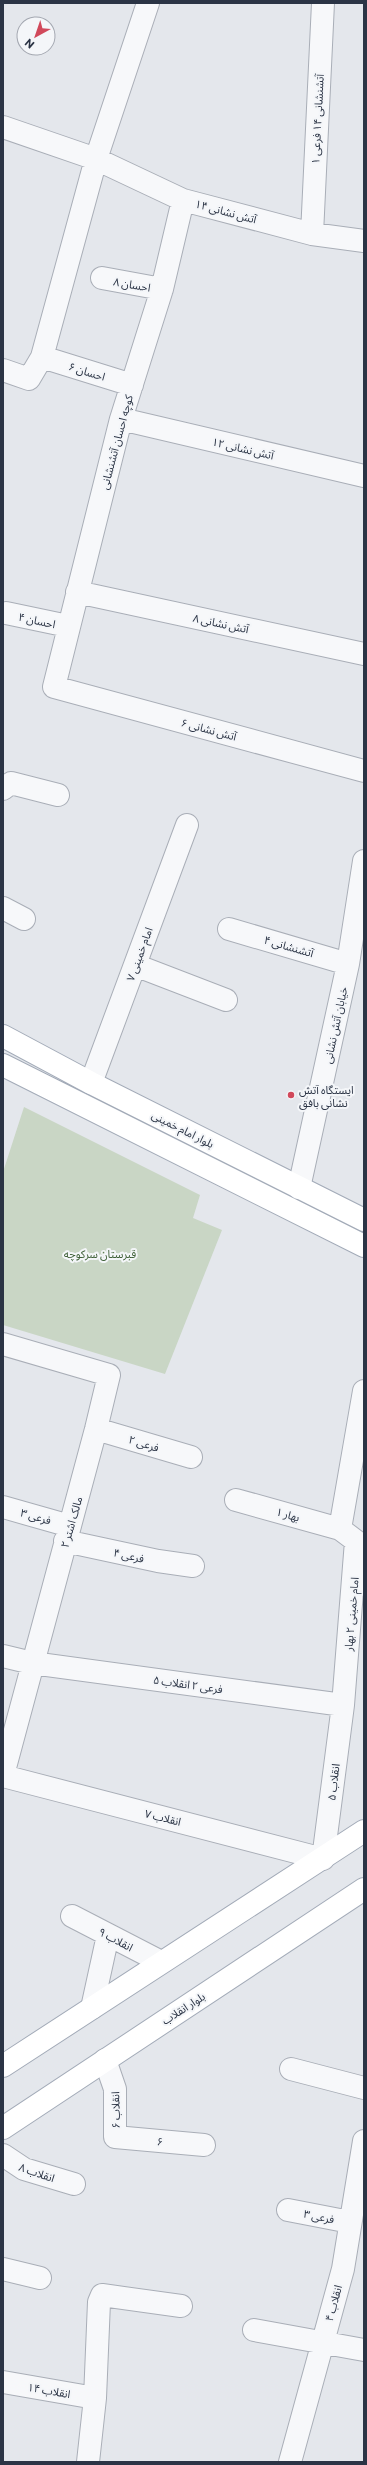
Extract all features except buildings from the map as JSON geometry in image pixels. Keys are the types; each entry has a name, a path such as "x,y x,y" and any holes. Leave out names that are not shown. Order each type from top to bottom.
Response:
{"main road":[{"name":"بلوار امام خمینی","path":"3,1036 191,1134 364,1220"},
{"path":"3,1065 364,1246"},
{"path":"121,1125 136,1125 140,1118 137,1106"},
{"path":"185,1157 176,1145 182,1136 191,1134"},
{"path":"3,2066 364,1831"},
{"name":"بلوار انقلاب","path":"3,2128 364,1889"}],"street":[{"path":"3,370 29,378 42,357 96,159 148,3"},
{"name":"آتشنشانی ۱۴ فرعی ۱","path":"312,234 323,3"},
{"name":"آتش نشانی ۱۴","path":"3,127 96,159 183,200 312,234 364,241"},
{"name":"کوچه احسان آتشنشانی","path":"54,687 68,626 78,592 121,419 162,289 183,200"},
{"name":"احسان ۸","path":"102,278 162,289"},
{"name":"احسان ۶","path":"42,357 132,385"},
{"name":"آتش نشانی ۱۲","path":"121,419 364,476"},
{"name":"آتش نشانی ۸","path":"78,592 364,654"},
{"name":"احسان ۴","path":"6,613 68,626"},
{"name":"آتش نشانی ۶","path":"54,687 364,771"},
{"path":"3,789 11,783 58,795"},
{"name":"امام خمینی ۷","path":"91,1083 186,825"},
{"name":"خیابان آتش نشانی","path":"300,1188 348,964 364,861"},
{"path":"3,908 24,918"},
{"name":"آتشنشانی ۴","path":"229,929 348,964"},
{"path":"135,965 226,1000"},
{"name":"مالک اشتر ۲","path":"3,1344 109,1375 96,1429 3,1775"},
{"path":"340,1529 364,1391"},
{"name":"فرعی ۲","path":"96,1429 191,1457"},
{"name":"بهار ۱","path":"236,1500 340,1529"},
{"name":"فرعی ۳","path":"3,1507 67,1533"},
{"name":"امام خمینی ۲ بهار","path":"340,1529 356,1541 357,1623 343,1705"},
{"name":"فرعی ۴","path":"67,1533 158,1561 193,1566"},
{"name":"فرعی ۲ انقلاب ۵","path":"3,1656 32,1663 343,1705"},
{"name":"انقلاب ۵","path":"323,1858 343,1705"},
{"name":"انقلاب ۷","path":"3,1775 323,1858"},
{"name":"انقلاب ۹","path":"72,1916 161,1962"},
{"path":"92,2008 108,1935"},
{"name":"انقلاب ۶","path":"105,2060 115,2089 115,2137"},
{"path":"291,2069 364,2088"},
{"name":"۶","path":"115,2137 204,2145"},
{"name":"انقلاب ۴","path":"290,2462 343,2269 355,2214 364,2141"},
{"name":"انقلاب ۸","path":"3,2155 24,2169 74,2184"},
{"name":"فرعی ۳","path":"288,2210 355,2214"},
{"path":"3,2269 40,2278"},
{"path":"88,2462 95,2398 99,2302 102,2295 181,2306"},
{"path":"254,2330 364,2350"},
{"name":"انقلاب ۱۴","path":"3,2382 95,2398"}],"green space":[{"name":"قبرستان سرکوچه","path":"24,1107 200,1195 193,1218 222,1230 165,1374 3,1325 3,1172"}],"place":[{"name":"ایستگاه آتش نشانی بافق","path":"291,1095"}]}
